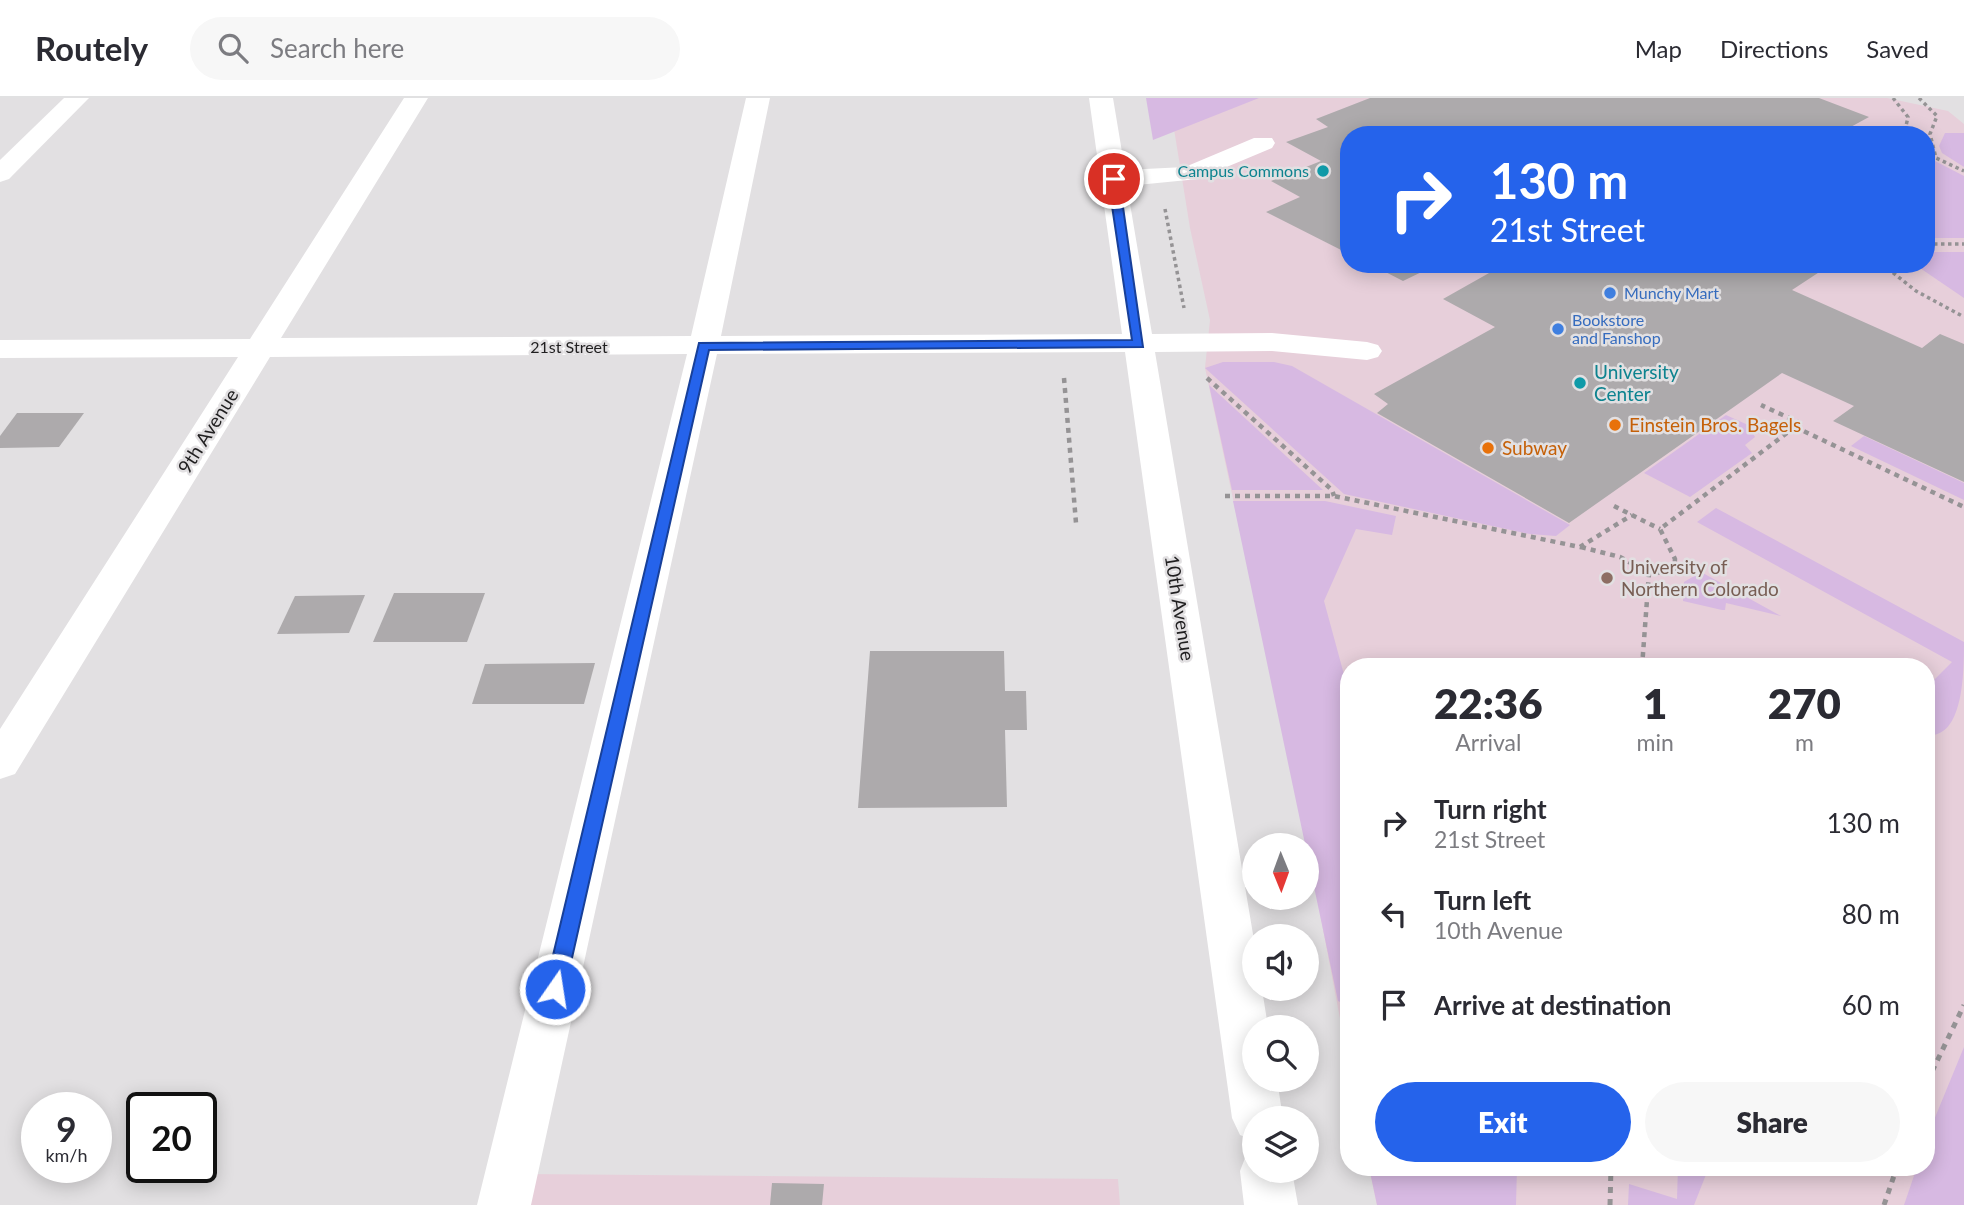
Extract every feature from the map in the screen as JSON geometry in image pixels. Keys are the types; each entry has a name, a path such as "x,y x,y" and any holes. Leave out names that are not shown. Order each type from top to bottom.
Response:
{"street":[{"path":"0,174 77,98"},
{"name":"9th Avenue","path":"0,763 416,98"},
{"path":"504,1205 704,346 758,98"},
{"name":"10th Avenue","path":"1101,98 1256,1106"},
{"path":"1114,179 1189,174 1263,143"},
{"name":"21st Street","path":"0,349 1272,342 1367,351"},
{"path":"1268,1183 1271,1205"}],"path":[{"path":"1893,98 1909,117 1906,126"},
{"path":"1919,98 1937,116 1933,126"},
{"path":"1935,154 1936,158 1964,171"},
{"path":"1165,209 1184,312"},
{"path":"1935,244 1964,244"},
{"path":"1893,273 1916,291 1964,317"},
{"path":"1064,369 1076,523"},
{"path":"1196,369 1332,490 1334,496"},
{"path":"1660,529 1800,423 1761,405"},
{"path":"1795,427 1964,507"},
{"path":"1225,496 1334,496 1580,547 1620,557 1649,573 1674,572 1675,559 1660,529 1614,506"},
{"path":"1580,547 1632,515"},
{"path":"1643,658 1649,573"},
{"path":"1935,1065 1964,1005"},
{"path":"1610,1205 1611,1176"},
{"path":"1884,1205 1894,1176"}],"shaded area":[{"path":"1146,98 1259,98 1153,140"},
{"name":"University of Northern Colorado","path":"1169,98 1887,98 1948,111 1964,124 1964,1205 1377,1205 1371,1176 1935,1176 1935,658 1340,658 1340,1019 1319,910 1320,833 1304,833 1205,368 1210,320 1190,228"},
{"path":"1945,133 1964,133 1964,167 1942,153 1939,146"},
{"path":"1935,161 1964,176 1964,238 1935,238"},
{"path":"1935,252 1964,252 1964,298 1927,273 1935,273"},
{"path":"1223,362 1274,362 1292,366 1570,525 1556,536 1530,534 1344,494 1205,368"},
{"path":"1209,385 1323,490 1232,490"},
{"path":"1726,415 1748,425 1755,437 1745,445 1752,453 1690,497 1644,473"},
{"path":"1864,436 1964,483 1964,500 1851,446"},
{"path":"1233,501 1325,501 1396,516 1392,535 1356,529 1324,601 1340,660 1340,1002 1319,910 1320,833 1303,833"},
{"path":"1716,508 1964,642 1959,701 1948,726 1935,734 1935,679 1952,662 1697,522"},
{"path":"1701,572 1781,616 1726,603 1725,610 1722,610 1683,601 1684,582"},
{"path":"1964,1047 1964,1205 1904,1205 1914,1176 1935,1176 1935,1118"},
{"path":"524,1174 1118,1179 1120,1205 517,1205"},
{"path":"1371,1176 1517,1176 1516,1205 1377,1205"},
{"path":"1678,1176 1705,1176 1694,1205 1628,1205 1629,1184 1677,1199"}],"building":[{"name":"Campus Commons","path":"1370,98 1819,98 1869,117 1852,126 1340,126 1340,249 1266,212 1300,197 1271,181 1321,161 1286,142 1328,127 1316,119"},
{"path":"1387,273 1419,273 1403,281"},
{"name":"University Center","path":"1489,273 1818,273 1792,290 1922,348 1940,334 1964,344 1964,482 1833,421 1854,406 1782,373 1569,523 1377,413 1388,404 1374,394 1495,327 1443,299"},
{"path":"17,413 84,413 59,447 0,448 0,436"},
{"path":"394,593 485,593 467,642 373,642"},
{"path":"365,595 349,633 277,634 295,596"},
{"path":"870,651 1004,651 1005,691 1026,691 1027,730 1005,730 1007,807 858,808"},
{"path":"595,663 584,704 472,704 485,664"},
{"path":"772,1183 824,1184 822,1205 770,1205"}],"place":[{"name":"Campus Commons","path":"1323,171"},
{"name":"Munchy Mart","path":"1610,293"},
{"name":"Bookstore and Fanshop","path":"1558,329"},
{"name":"University Center","path":"1580,383"},
{"name":"Einstein Bros. Bagels","path":"1615,425"},
{"name":"Subway","path":"1488,448"},
{"name":"University of Northern Colorado","path":"1607,578"}],"route":[{"path":"555,989 704,346 1139,344 1114,179"}]}
